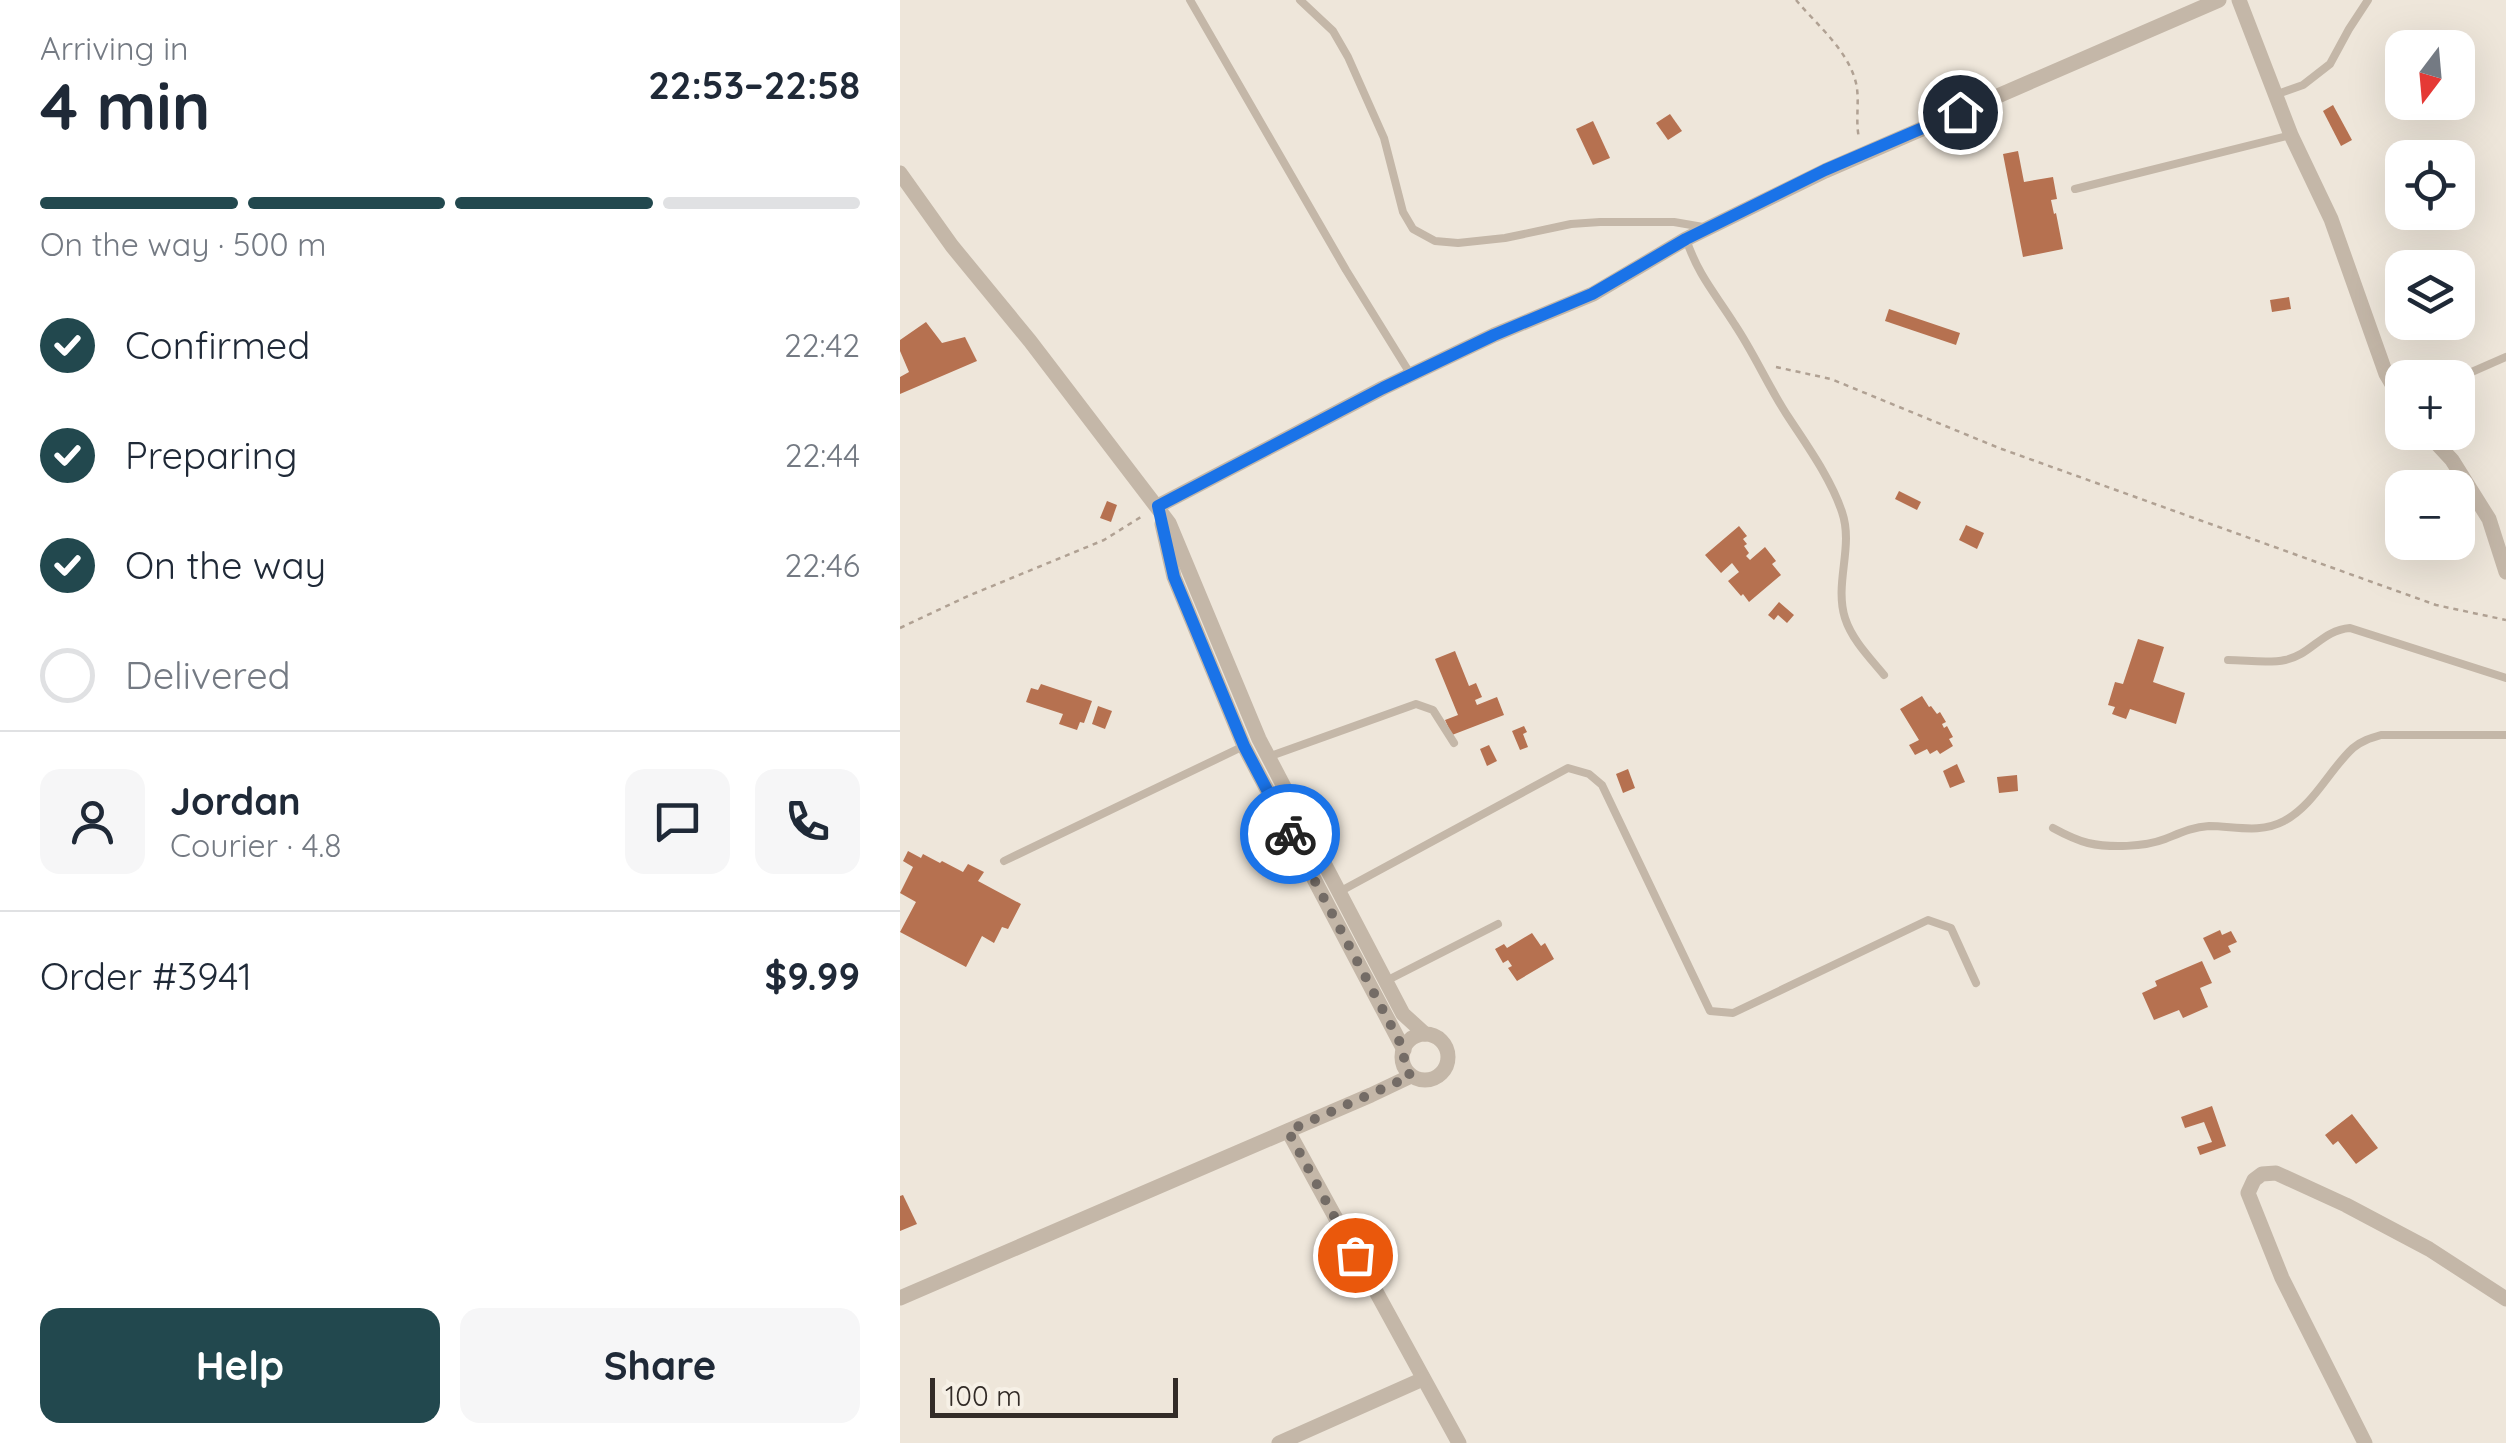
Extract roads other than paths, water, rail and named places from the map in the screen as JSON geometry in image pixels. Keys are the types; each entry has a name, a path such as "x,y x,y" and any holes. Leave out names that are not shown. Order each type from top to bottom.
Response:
{"street":[{"path":"1158,506 1411,375 1592,294 1708,228 1864,154 2220,0"},
{"path":"2239,0 2291,135 2331,219 2385,371"},
{"path":"900,173 952,246 1030,340 1158,506 1169,523 1252,743 1268,757 1339,892 1379,985 1404,1050 1404,1067 1417,1079 1438,1077 1446,1068 1446,1047 1403,1014 1379,985 1252,743 1174,577 1158,506"},
{"path":"2443,450 2489,519 2506,572"},
{"path":"1404,1050 1414,1036 1425,1034"},
{"path":"900,1298 1411,1076"},
{"path":"1288,1131 1459,1443"},
{"path":"2365,1443 2282,1278 2248,1192 2254,1180 2262,1174 2276,1173 2346,1205 2429,1249 2506,1300"},
{"path":"1279,1443 1422,1379"}],"lane":[{"path":"1190,0 1411,375"},
{"path":"1300,0 1333,31 1348,58 1384,138 1403,212 1414,229 1424,235 1435,241 1458,243 1600,222 1674,222 1708,228"},
{"path":"2275,95 2303,85 2330,64 2368,0"},
{"path":"2074,189 2291,135"},
{"path":"1686,239 1695,265 1758,363 1842,511 1847,534 1842,590 1846,620 1853,636 1884,675"},
{"path":"2475,371 2506,357"},
{"path":"2228,660 2286,660 2336,629 2350,628 2506,678"},
{"path":"1268,757 1416,704 1433,710 1454,743"},
{"path":"2053,828 2099,845 2162,840 2188,829 2210,826 2244,830 2268,826 2284,821 2305,804 2354,747 2380,734 2506,735"},
{"path":"1004,862 1252,743"},
{"path":"1339,892 1568,768 1589,774 1602,785 1710,1011 1733,1013 1928,920 1950,928 1976,983"},
{"path":"1379,985 1498,924"}]}
